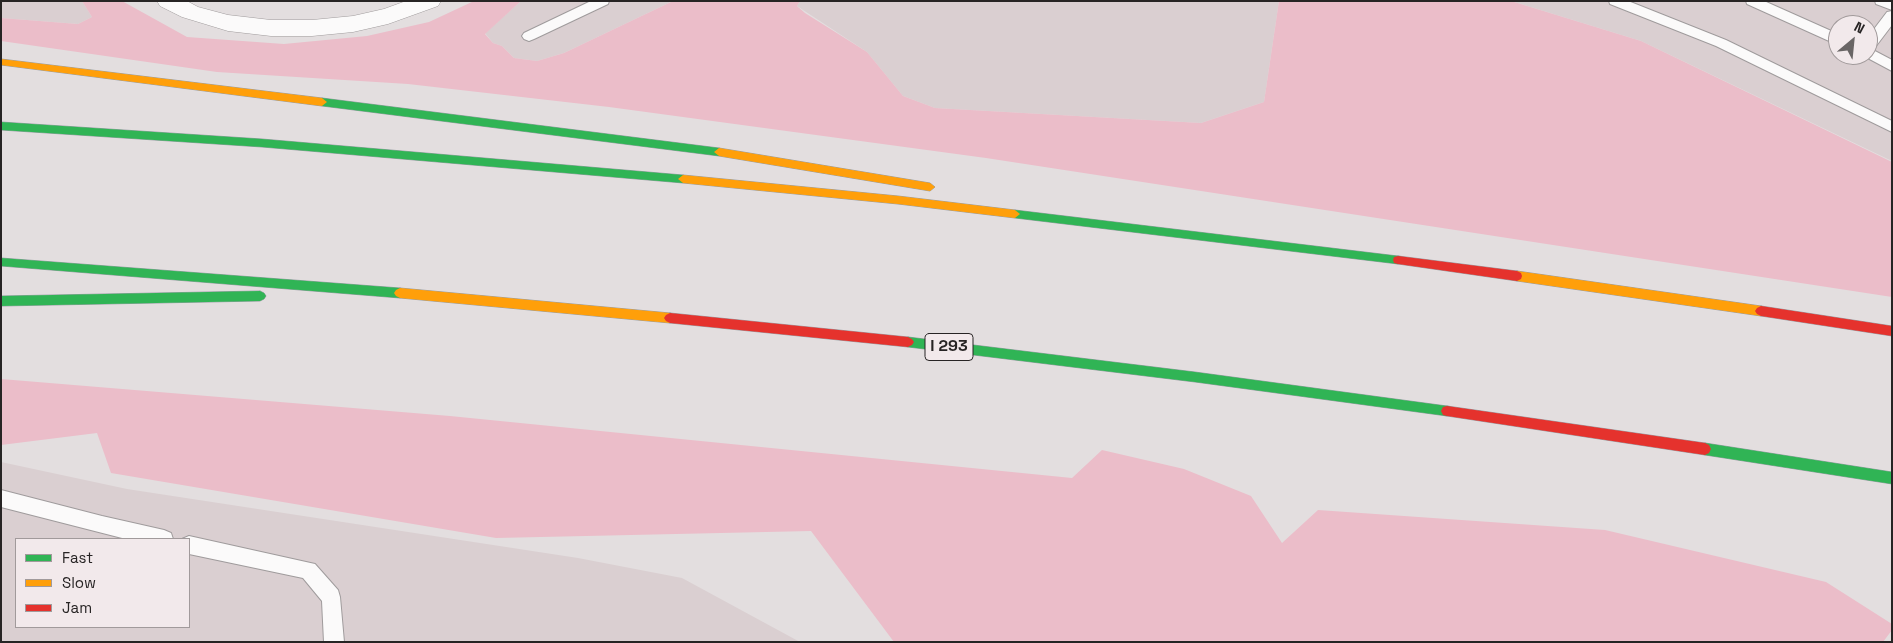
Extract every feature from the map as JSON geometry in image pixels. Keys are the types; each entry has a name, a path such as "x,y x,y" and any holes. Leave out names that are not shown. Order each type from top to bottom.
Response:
{"highway":[{"path":"1,62 693,148 938,188"},
{"path":"1,126 262,143 574,168 898,200 1312,248 1712,303 1892,331"},
{"path":"1066,208 1312,248"},
{"name":"I 293","path":"1,262 418,294 844,334 1186,376 1538,424 1892,478"},
{"path":"289,296 418,294"},
{"path":"1,301 269,296"}],"street":[{"path":"168,1 190,12 228,23 271,28 303,28 353,24 388,16 430,1"}],"lane":[{"path":"529,36 603,1"},
{"path":"1615,1 1721,43 1892,127"},
{"path":"1752,1 1828,35"},
{"path":"1881,1 1892,6"},
{"path":"1878,34 1892,15"},
{"path":"1878,58 1892,66"},
{"path":"1,498 160,538"},
{"path":"190,545 308,570 331,598 334,642"}],"shaded area":[{"path":"1,1 82,1 92,17 78,24 1,18"},
{"path":"82,1 122,1 187,37 284,44 367,36 429,22 474,1 521,1 485,34 493,43 502,46 514,58 537,61 564,53 673,1 800,1 797,6 805,13 867,52 903,96 935,108 1201,123 1264,102 1279,1 1511,1 1641,41 1892,162 1892,297 986,158 609,107 408,84 217,72 1,41 1,18 78,24 92,17"},
{"path":"521,1 673,1 564,53 537,61 514,58 502,46 493,43 485,33"},
{"path":"800,1 1279,1 1264,102 1201,123 935,108 903,96 867,52 797,6"},
{"path":"1511,1 1892,1 1892,161 1641,41"},
{"path":"1,379 450,416 1072,478 1102,450 1184,469 1251,496 1282,543 1318,510 1605,530 1826,582 1892,624 1892,630 1883,642 894,642 811,531 496,538 111,473 97,433 1,445"},
{"path":"1,462 127,489 578,558 682,578 800,642 1,642"}],"traffic: fast":[{"path":"322,102 719,152"},
{"path":"1,126 262,143 683,179"},
{"path":"1015,214 1398,260"},
{"path":"1,262 400,293"},
{"path":"1,301 260,296"},
{"path":"908,342 1195,377 1447,411"},
{"path":"1705,449 1892,478"}],"traffic: slow":[{"path":"1,62 322,102"},
{"path":"719,152 930,187"},
{"path":"683,179 898,200 1015,214"},
{"path":"1517,276 1761,311"},
{"path":"400,293 670,318"}],"traffic: jam":[{"path":"1398,260 1517,276"},
{"path":"1761,311 1892,331"},
{"path":"670,318 908,342"},
{"path":"1447,411 1705,449"}]}
